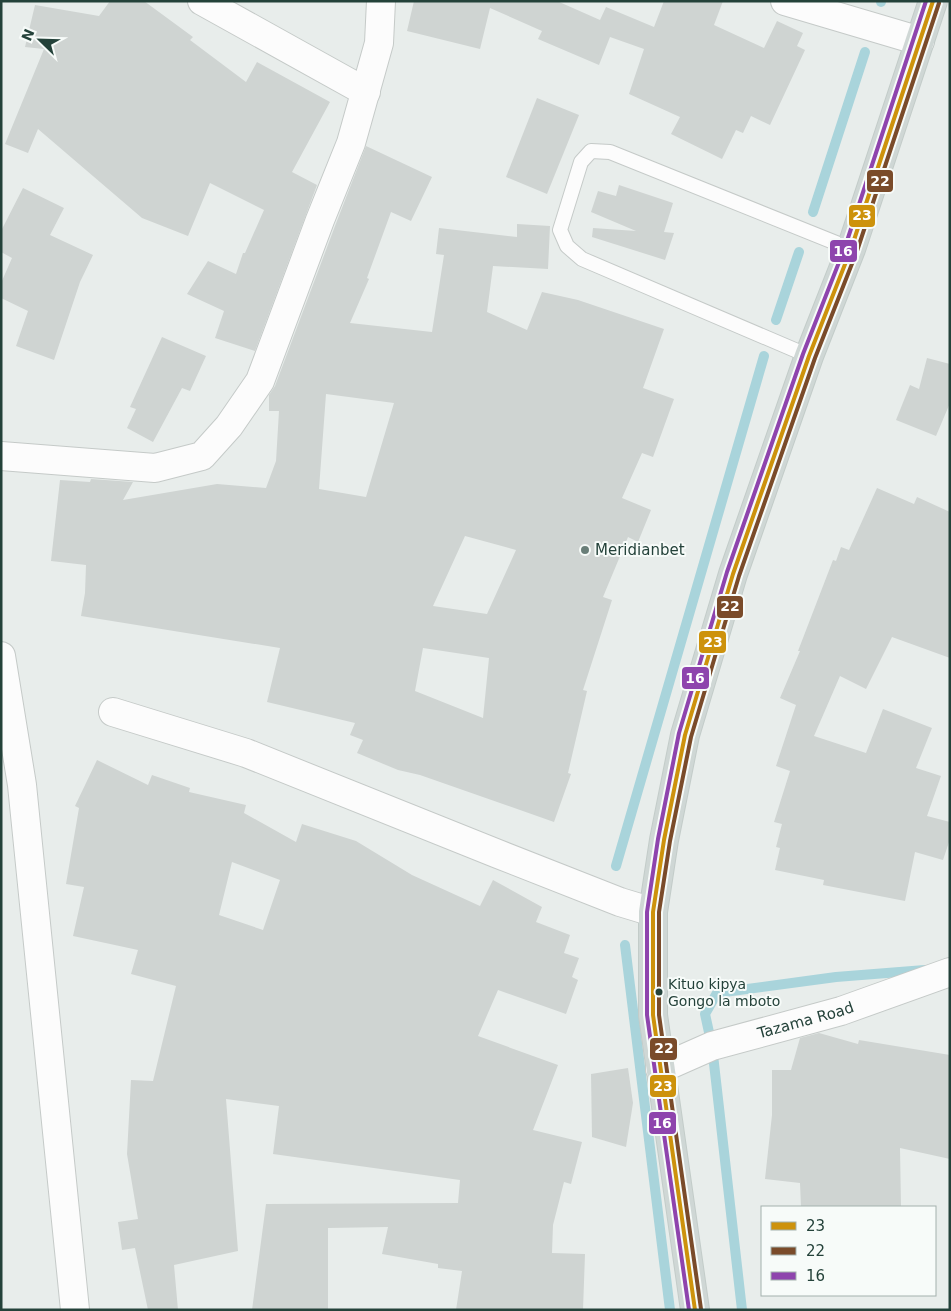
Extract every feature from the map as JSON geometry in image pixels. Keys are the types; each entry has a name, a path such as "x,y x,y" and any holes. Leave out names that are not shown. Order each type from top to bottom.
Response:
{"main road":[{"path":"695,1310 652,1014 653,912 664,840 685,735 733,574 809,356 851,249 933,1"}],"street":[{"path":"202,1 366,92"},
{"path":"1,456 155,468 202,456 229,426 260,381 351,143 379,43 381,1"},
{"path":"785,1 920,41"},
{"path":"1,656 22,784 75,1310"},
{"path":"113,712 246,753 620,902 653,912"},
{"name":"Tazama Road","path":"660,1069 712,1046 842,1011 950,972"}],"lane":[{"path":"809,356 582,258 567,246 560,230 581,162 591,151 610,152 851,249"}],"building":[{"path":"110,1 144,1 193,37 190,40 246,82 257,62 330,102 292,172 317,185 255,351 215,338 224,311 187,294 208,261 236,274 243,253 245,253 264,210 210,183 188,236 142,218 38,129 28,153 5,144 44,49 25,47 35,5 99,16"},
{"path":"414,1 557,1 600,20 606,7 654,27 664,1 723,1 714,25 764,48 777,21 803,33 797,46 805,50 770,125 751,116 743,133 736,130 722,159 671,134 680,117 629,94 644,49 610,37 599,65 538,39 542,31 490,8 480,49 407,31"},
{"path":"537,98 579,115 547,194 506,177"},
{"path":"366,146 432,177 411,221 391,212 367,278 369,279 350,323 432,332 444,255 436,254 439,228 517,237 517,224 550,226 548,269 493,266 487,312 527,330 542,292 578,300 664,329 643,388 674,399 653,457 642,453 622,498 651,510 638,542 628,537 603,597 612,600 583,690 587,691 568,773 571,774 554,822 420,775 398,770 357,753 363,740 350,735 355,723 267,702 280,648 81,616 85,593 86,565 51,561 60,480 90,482 91,479 133,482 123,500 217,484 266,488 276,461 279,411 269,411 269,395 275,386","holes":["326,394 394,403 366,497 319,489","465,536 516,550 487,614 433,606","423,648 489,658 483,718 415,691"]},
{"path":"619,185 673,203 664,232 674,233 665,260 592,237 593,228 636,231 591,212 598,191 616,196"},
{"path":"23,188 64,208 50,235 93,255 80,282 54,360 16,346 28,311 1,298 1,283 12,258 1,252 1,231"},
{"path":"162,337 206,356 190,391 182,388 153,442 127,428 136,409 130,407"},
{"path":"927,358 950,364 950,403 936,436 896,420 910,385 919,389"},
{"path":"877,488 914,504 917,497 950,512 950,658 892,637 866,689 840,676 814,736 866,753 883,709 932,728 916,768 941,776 927,816 950,822 950,839 943,860 915,852 905,901 823,885 824,880 775,870 780,848 776,847 782,824 774,822 790,771 776,766 796,705 780,698 800,651 798,651 833,560 836,561 841,547 849,550"},
{"path":"97,760 148,785 152,775 190,788 189,792 246,805 244,813 296,842 302,824 356,841 412,875 480,906 493,880 542,907 536,922 570,935 564,953 579,958 572,977 578,980 566,1014 498,990 478,1036 558,1065 533,1130 582,1142 571,1184 564,1182 553,1225 552,1253 585,1254 583,1310 456,1310 462,1271 438,1268 438,1264 382,1254 388,1227 328,1228 328,1310 252,1310 266,1204 458,1203 460,1180 273,1154 279,1106 226,1099 238,1251 174,1265 178,1310 148,1310 135,1248 122,1250 118,1222 138,1219 127,1154 131,1080 153,1081 176,986 131,974 138,950 73,936 84,887 66,884 79,808 75,806","holes":["232,862 280,880 263,930 219,915"]},
{"path":"819,1033 858,1044 859,1040 950,1055 950,1159 900,1148 901,1206 801,1206 800,1183 765,1179 772,1115 772,1070 791,1070 800,1038"},
{"path":"628,1068 633,1103 626,1147 592,1137 591,1074"}],"waterway":[{"path":"813,212 865,52"},
{"path":"776,320 799,252"},
{"path":"616,866 764,356"},
{"path":"625,945 670,1310"},
{"path":"742,1310 712,1046 705,1014 717,993 836,977 925,970"}],"transit line":[{"name":"16","path":"689,1310 647,1015 647,912 658,839 679,733 727,572 803,354 845,247 926,1"},
{"name":"23","path":"695,1310 653,1015 653,912 664,840 685,735 733,574 809,356 851,249 933,1"},
{"name":"22","path":"701,1309 659,1015 659,912 670,841 691,737 739,576 815,358 857,251 939,3"}],"place":[{"name":"Meridianbet","path":"585,550"},
{"name":"Kituo kipya Gongo la mboto","path":"659,992"}]}
